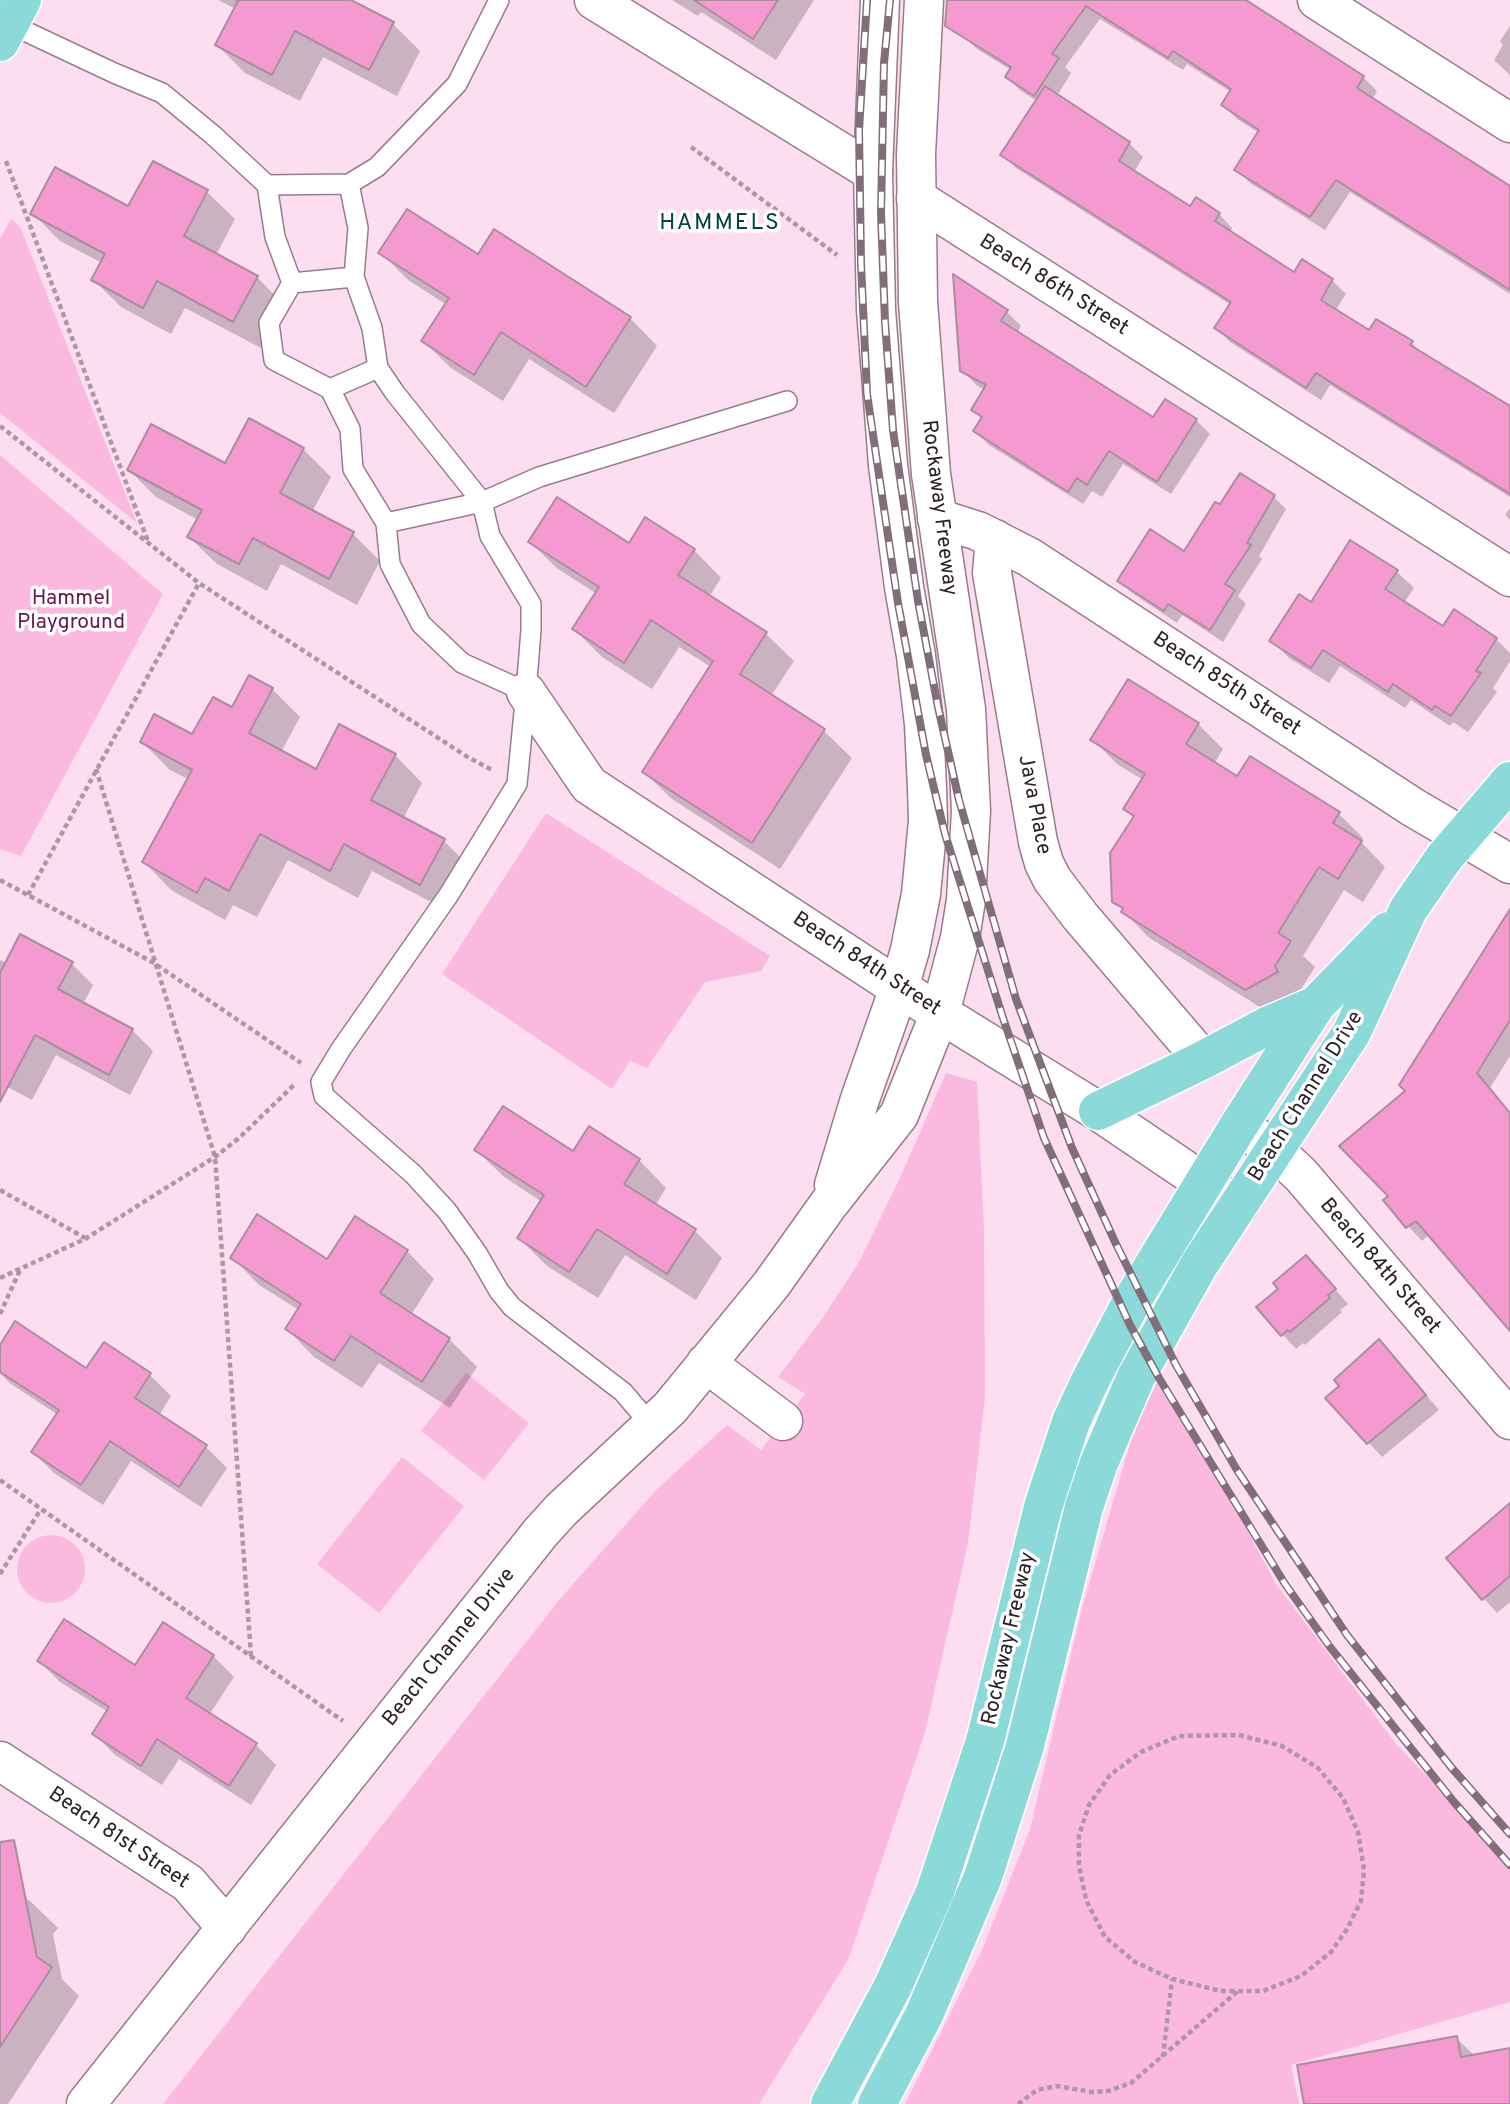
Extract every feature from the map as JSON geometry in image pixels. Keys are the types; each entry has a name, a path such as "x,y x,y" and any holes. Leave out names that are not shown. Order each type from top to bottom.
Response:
{"main road":[{"name":"Beach Channel Drive","path":"1205,1182 1238,1125 1316,1005 1408,910 1441,863 1510,781"},
{"name":"Beach Channel Drive","path":"1238,1206 1352,1032 1408,910"},
{"path":"1098,1111 1267,1026 1316,1005"},
{"name":"Rockaway Freeway","path":"830,2104 899,1973 952,1846 985,1741 1042,1507 1071,1422 1110,1341 1205,1182"},
{"name":"Rockaway Freeway","path":"877,2104 924,2015 983,1878 1026,1746 1084,1507 1115,1420 1156,1338 1238,1206"}],"street":[{"name":"Beach 86th Street","path":"594,0 873,172"},
{"name":"Rockaway Freeway","path":"880,0 873,172 876,310 888,465 916,656 924,724 928,799 921,894 899,988"},
{"name":"Rockaway Freeway","path":"924,0 916,154 915,248 921,355 937,518 965,709 971,811 966,900 960,938 940,1013"},
{"path":"1317,0 1510,123"},
{"name":"Beach 86th Street","path":"916,198 1510,577"},
{"name":"Beach 85th Street","path":"937,518 995,538 1029,557 1397,796 1510,864"},
{"name":"Java Place","path":"995,538 992,573 1038,842 1044,863 1065,898 1203,1060"},
{"name":"Beach 84th Street","path":"526,692 589,785 899,988 1098,1111 1238,1206"},
{"name":"Beach Channel Drive","path":"828,1205 860,1100 899,988"},
{"name":"Beach Channel Drive","path":"86,2104 541,1532 670,1408 771,1285 828,1205 899,1115 940,1013"},
{"name":"Beach 84th Street","path":"1238,1125 1274,1150 1307,1183 1510,1420"},
{"path":"706,1363 783,1421"},
{"name":"Beach 81st Street","path":"0,1761 188,1883 227,1928"}],"lane":[{"path":"267,185 349,184 377,167 457,84 499,0"},
{"path":"11,22 114,74 162,93 267,185 275,237 292,283"},
{"name":"Beach 86th Street","path":"873,172 916,198"},
{"path":"349,184 358,228 354,277 372,328 378,368 482,502 490,536 531,604 517,784 448,896 328,1069 321,1082 324,1096 414,1174 439,1202 512,1307 623,1392 652,1426"},
{"path":"292,283 354,277"},
{"path":"292,283 269,323 274,360 330,389 350,429 353,469 386,523 390,564 421,624 462,663 526,692"},
{"path":"330,389 378,368"},
{"path":"386,523 482,502 539,477 787,401"},
{"path":"894,510 937,518"}],"path":[{"path":"691,147 841,258"},
{"path":"6,161 149,545"},
{"path":"0,426 199,583 466,756 499,774"},
{"path":"28,895 199,583"},
{"path":"96,769 215,1157 251,1656"},
{"path":"0,880 154,963 310,1069"},
{"path":"0,1278 85,1239 215,1157 302,1078"},
{"path":"0,1190 85,1239"},
{"path":"0,1314 21,1269"},
{"path":"0,1480 374,1743"},
{"path":"0,1574 41,1509"},
{"path":"1239,1734 1282,1746 1318,1768 1343,1798 1358,1832 1364,1870 1361,1901 1347,1929 1331,1952 1301,1976 1264,1991 1239,1991 1221,1991 1172,1979 1135,1962 1105,1937 1086,1900 1079,1866 1079,1835 1089,1805 1110,1775 1141,1752 1179,1736 1239,1734"},
{"path":"1163,2057 1172,1979"},
{"path":"1018,2104 1037,2090 1057,2086 1092,2092 1108,2091 1131,2084 1239,1991"}],"green space":[{"path":"11,219 20,226 137,523 0,413 0,239"},
{"name":"Hammel Playground","path":"0,455 163,594 21,856 0,849"},
{"path":"546,813 770,956 761,971 705,982 647,1068 630,1061 612,1089 442,974"},
{"path":"946,1073 977,1082 984,1231 985,1398 968,1543 925,1732 849,1958 759,2104 163,2104 560,1599 656,1490 727,1425 761,1450 805,1394 778,1377 822,1319 859,1262"},
{"path":"466,1373 529,1423 484,1480 421,1431"},
{"path":"1159,1378 1224,1487 1276,1584 1397,1745 1510,1861 1510,2002 1291,2065 1299,2104 905,2104 982,1950 1030,1829 1082,1608 1134,1430"},
{"path":"402,1457 464,1506 379,1613 317,1564"},
{"path":"51,1535 64,1538 75,1545 82,1556 85,1569 82,1582 75,1593 64,1600 51,1603 38,1600 27,1593 20,1582 17,1569 20,1556 27,1545 38,1538"}],"building":[{"path":"236,0 351,0 394,22 369,70 295,31 272,75 215,45 238,1"},
{"path":"694,0 778,0 753,39"},
{"path":"947,0 1246,0 1364,76 1357,88 1510,186 1510,290 1336,180 1310,217 1234,170 1259,130 1221,105 1231,89 1173,51 1168,58 1086,6 1052,54 1059,58 1034,96 1005,77 1011,67 945,26"},
{"path":"1045,86 1130,142 1119,161 1190,206 1196,197 1220,213 1215,221 1294,272 1302,259 1333,279 1321,300 1369,330 1376,319 1413,341 1410,345 1510,406 1510,494 1316,373 1306,388 1214,328 1231,302 1000,155"},
{"path":"153,161 208,190 184,236 258,276 233,322 157,281 143,308 91,280 105,254 30,214 55,167 128,206"},
{"path":"407,209 478,254 494,229 631,317 586,387 501,332 474,375 421,341 449,298 378,253"},
{"path":"953,274 1008,310 1001,321 1153,417 1165,399 1197,419 1157,482 1109,451 1087,485 1077,478 1068,492 973,431 982,417 971,410 986,385 960,371"},
{"path":"249,418 304,448 280,493 354,532 329,579 253,538 239,564 187,537 202,510 127,470 151,424 225,463"},
{"path":"1240,473 1275,495 1247,543 1251,545 1225,584 1235,590 1210,630 1168,604 1164,611 1117,581 1150,529 1184,551 1215,502 1220,504"},
{"path":"557,497 629,543 645,517 695,549 678,575 767,632 740,674 825,729 752,843 642,772 713,661 651,620 624,663 572,629 599,587 528,542"},
{"path":"1350,540 1398,570 1385,589 1443,626 1454,609 1497,638 1476,671 1481,673 1451,716 1435,706 1432,710 1393,684 1388,692 1323,650 1311,668 1269,641 1299,594 1311,602"},
{"path":"249,675 273,688 249,733 316,769 339,724 396,754 371,800 445,839 420,885 344,844 330,871 260,834 229,891 205,878 197,893 142,862 192,770 140,742 154,714 192,734 213,697 232,707"},
{"path":"1128,679 1199,723 1186,744 1237,776 1250,756 1340,812 1333,823 1362,841 1338,879 1319,867 1278,933 1291,941 1275,966 1278,972 1245,990 1121,912 1123,908 1112,902 1110,853 1134,816 1123,809 1145,774 1090,740"},
{"path":"1510,909 1510,1020 1477,1073 1510,1113 1510,1331 1416,1221 1406,1228 1383,1200 1388,1196 1339,1146 1405,1091 1399,1085"},
{"path":"20,934 73,962 58,989 133,1029 109,1075 35,1035 0,1102 0,973"},
{"path":"503,1106 573,1151 589,1126 640,1159 624,1184 696,1229 667,1274 597,1229 569,1272 517,1238 544,1195 474,1150"},
{"path":"257,1214 327,1259 355,1216 408,1250 380,1293 450,1338 422,1382 351,1336 334,1361 285,1329 301,1304 230,1258"},
{"path":"1306,1255 1336,1289 1328,1295 1330,1298 1290,1332 1288,1330 1281,1336 1256,1307 1278,1289 1273,1283"},
{"path":"15,1321 86,1368 104,1342 151,1373 135,1398 207,1445 179,1487 110,1441 81,1485 31,1452 59,1410 0,1372 0,1345"},
{"path":"1379,1339 1426,1395 1367,1444 1325,1398 1339,1386 1334,1380"},
{"path":"1510,1503 1510,1576 1482,1600 1446,1558"},
{"path":"64,1619 135,1665 163,1622 214,1655 186,1698 257,1743 229,1786 157,1739 141,1766 92,1734 109,1707 37,1661"},
{"path":"14,1840 37,1957 52,1967 0,2047 0,1842"},
{"path":"1457,2036 1461,2057 1510,2048 1510,2104 1304,2104 1297,2065"}],"railway":[{"path":"867,0 859,130 867,394 898,603 926,755 945,834 1044,1138 1130,1325 1159,1378 1285,1584 1330,1647 1454,1802 1510,1865"},
{"path":"890,0 884,63 881,213 893,430 918,601 938,707 959,800 1016,999 1072,1148 1116,1244 1176,1365 1237,1470 1347,1635 1451,1767 1510,1834"}],"district":[{"name":"HAMMELS","path":"720,224"}]}
